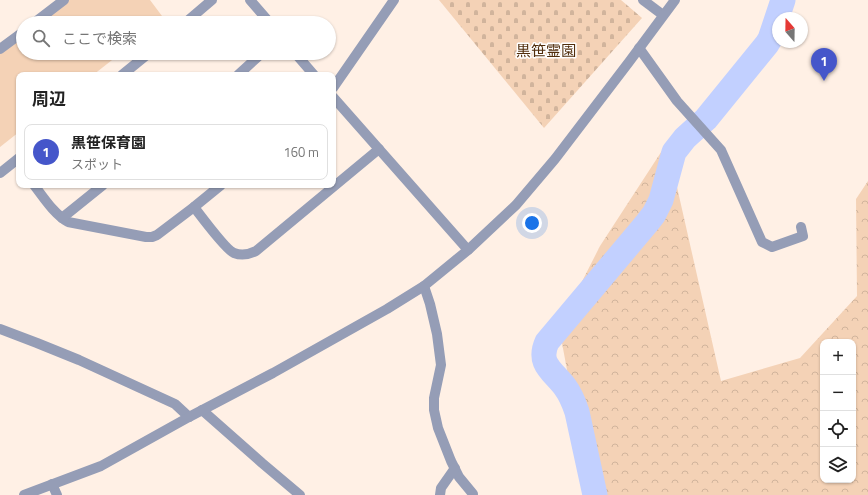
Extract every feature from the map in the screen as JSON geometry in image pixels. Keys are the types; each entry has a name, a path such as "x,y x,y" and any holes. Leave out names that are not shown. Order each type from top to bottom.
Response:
{"street":[{"path":"43,16 64,0"},
{"path":"193,16 212,0"},
{"path":"250,0 264,16"},
{"path":"336,84 394,0"},
{"path":"643,0 663,16"},
{"path":"24,495 101,466 387,310 424,286 468,250 516,205 556,159 675,0"},
{"path":"0,49 16,37"},
{"path":"639,48 677,102 721,150 762,242 772,247 803,236 801,227"},
{"path":"126,72 140,60"},
{"path":"241,72 254,60"},
{"path":"301,60 311,72"},
{"path":"336,100 468,250"},
{"path":"336,185 379,149"},
{"path":"0,173 16,163"},
{"path":"37,188 62,218 68,222 152,237 194,208 217,188"},
{"path":"62,218 99,188"},
{"path":"194,208 232,252 248,255 256,251 332,188"},
{"path":"424,286 437,334 441,365 434,398 434,410 438,428 459,477 473,494"},
{"path":"0,329 79,360 175,404 189,417"},
{"path":"202,410 262,464 300,495"},
{"path":"440,495 441,488 455,468"},
{"path":"52,484 57,495"}],"green space":[{"path":"67,0 150,0 162,16 46,16"},
{"name":"黒笹霊園","path":"439,0 621,0 642,18 544,128"},
{"path":"16,38 16,60 112,60 97,72 16,72 16,134 0,147 0,51"},
{"path":"667,143 721,381 800,358 857,296 856,199 868,181 868,495 594,495 576,418 559,327 600,246"}],"waterway":[{"path":"595,495 575,405 567,390 551,372 545,362 544,350 547,342 654,214 661,200 674,152 685,138 706,119 767,44 783,0"}],"place":[{"name":"黒笹保育園","path":"824,81"}]}
